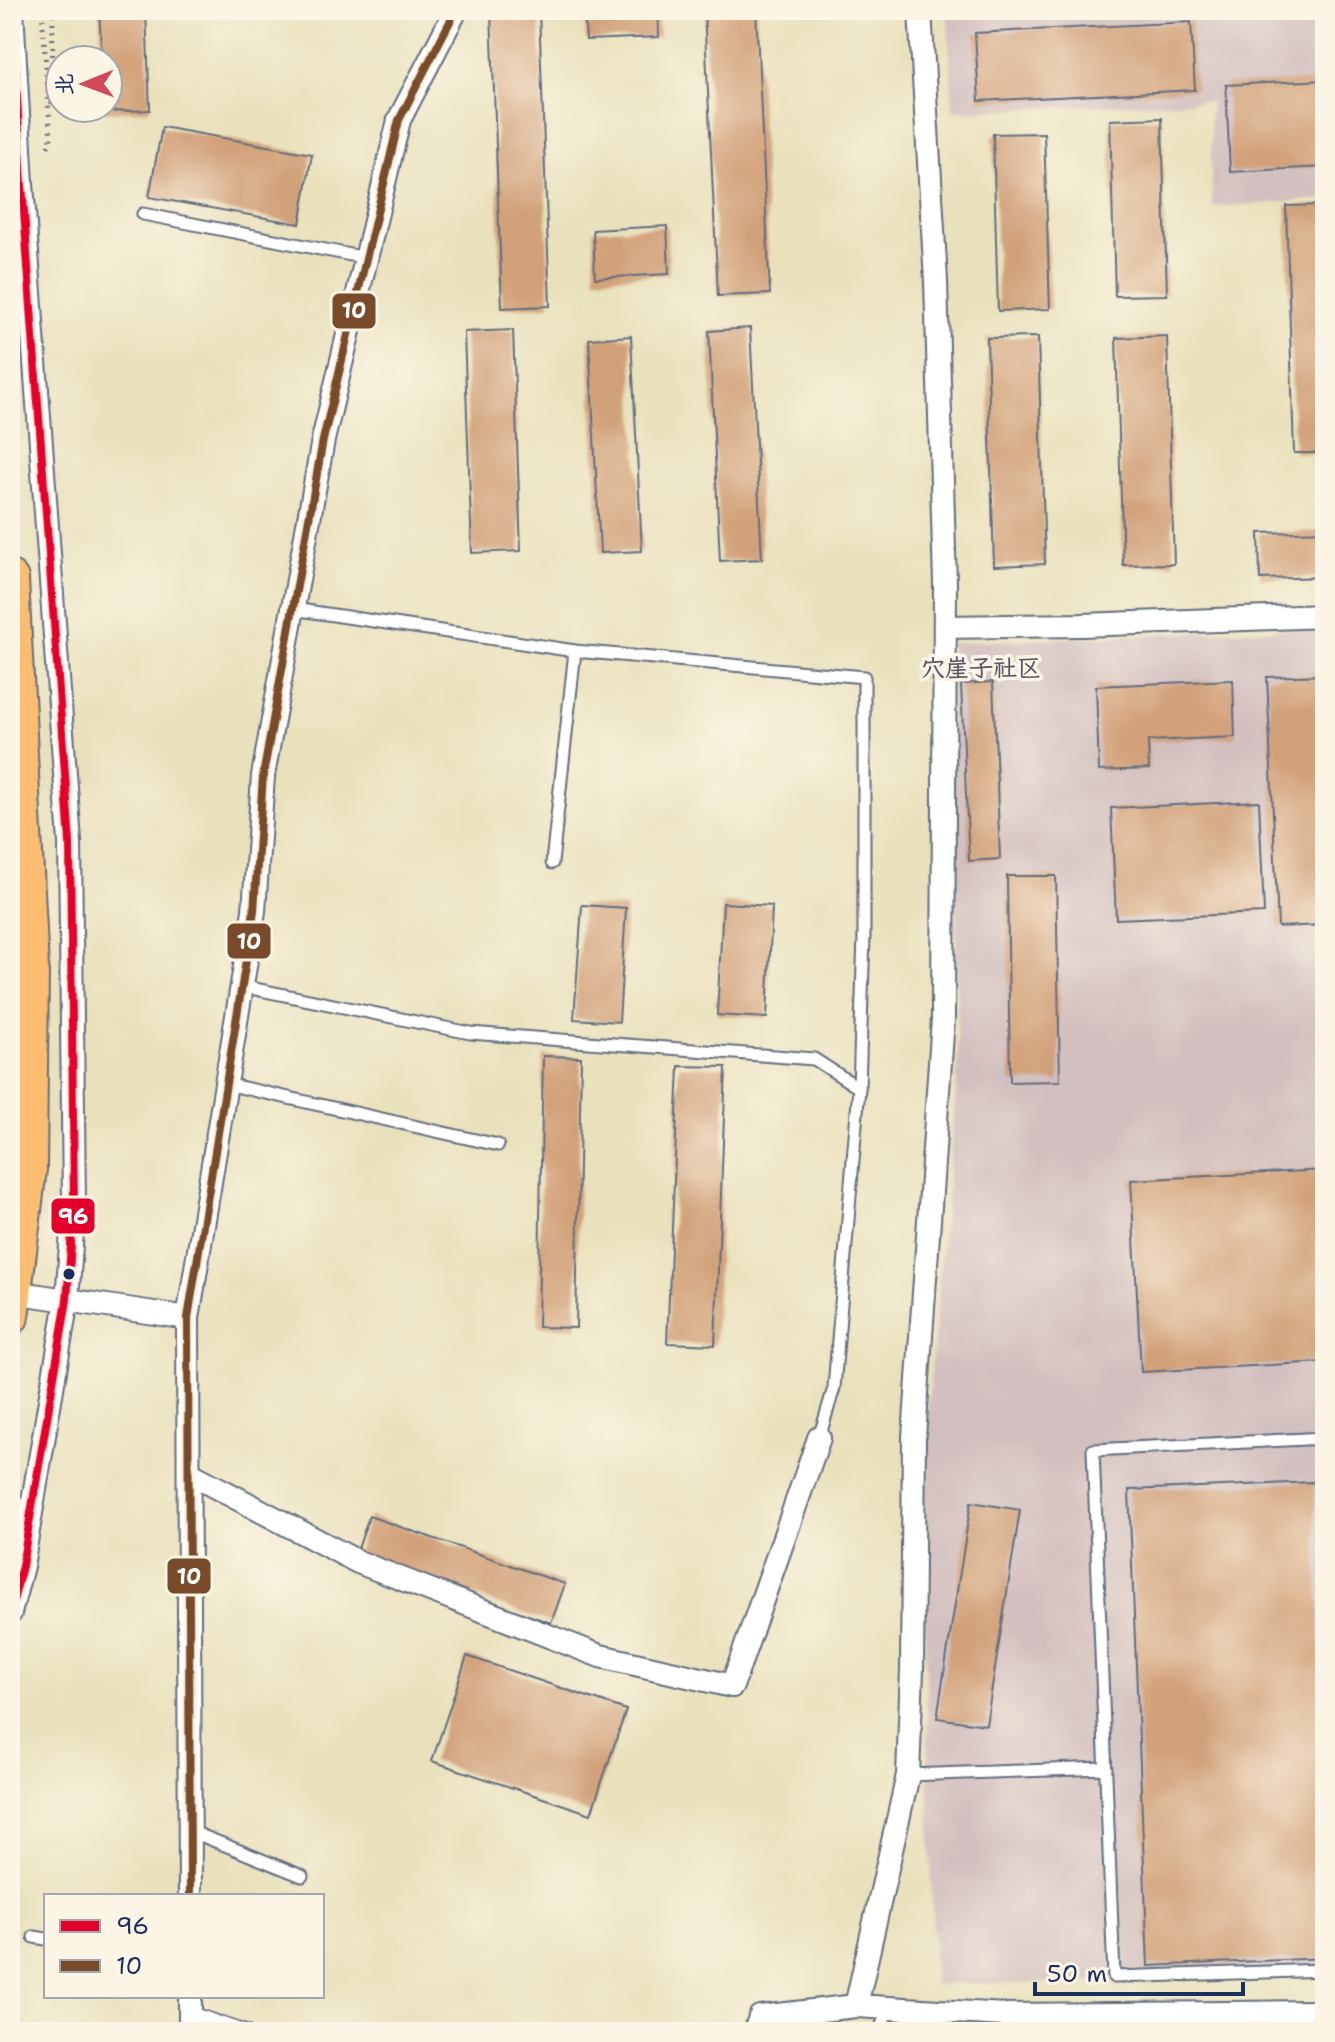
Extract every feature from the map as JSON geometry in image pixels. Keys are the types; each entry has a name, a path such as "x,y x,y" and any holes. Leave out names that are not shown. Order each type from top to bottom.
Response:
{"main road":[{"path":"10,579 30,969 28,1169 12,1304"}],"street":[{"path":"190,1894 188,1318 254,911 263,776 323,440 399,120 456,10"},
{"path":"856,2006 908,1775 914,1437 943,1019 945,627 936,281 920,10"},
{"path":"10,1613 22,1566 67,1300 74,1204 70,842 11,11"},
{"path":"945,627 1325,616"},
{"path":"12,1304 67,1300 188,1318"},
{"path":"189,1473 373,1568 600,1656 732,1686 819,1438"},
{"path":"755,2032 760,2017 856,2006 1005,2015 1325,2012"}],"lane":[{"path":"143,214 366,258"},
{"path":"293,609 575,651 864,677 864,935 859,1088 834,1388 819,1438"},
{"path":"552,863 575,651"},
{"path":"241,986 470,1033 814,1059 859,1088"},
{"path":"226,1084 498,1145"},
{"path":"1325,1438 1093,1450 1114,1977 1325,1970"},
{"path":"908,1775 1106,1768"},
{"path":"190,1831 302,1876"},
{"path":"879,2032 889,2008"},
{"path":"190,2013 247,2032"}],"path":[{"path":"11,11 30,10"},
{"path":"51,141 53,10"}],"shaded area":[{"path":"947,10 1325,10 1325,199 1212,207 1210,101 953,111"},
{"path":"1325,627 1325,1977 934,1985 921,1484 958,1066 951,643"}],"building":[{"path":"99,10 146,10 150,110 124,111 124,44 101,44"},
{"path":"539,10 550,306 502,308 491,11"},
{"path":"584,10 658,10 659,37 586,40"},
{"path":"704,10 756,10 770,294 718,296"},
{"path":"1191,22 1195,90 979,101 975,33"},
{"path":"1325,80 1325,167 1230,172 1226,85"},
{"path":"1162,118 1167,295 1115,296 1110,120"},
{"path":"162,127 312,154 300,224 149,197"},
{"path":"1044,133 1050,309 998,311 993,134"},
{"path":"1325,205 1325,453 1294,453 1286,206"},
{"path":"667,226 669,274 595,278 593,230"},
{"path":"750,328 762,559 720,561 709,331"},
{"path":"513,330 521,551 472,553 464,332"},
{"path":"631,336 642,551 600,553 589,339"},
{"path":"1167,336 1174,564 1123,565 1116,338"},
{"path":"1038,337 1045,564 994,566 987,338"},
{"path":"1325,531 1325,577 1260,579 1259,533"},
{"path":"1325,675 1325,925 1278,927 1267,677"},
{"path":"1233,680 1235,737 1148,741 1149,769 1099,771 1096,686"},
{"path":"993,682 1000,859 969,861 961,684"},
{"path":"1259,801 1264,913 1116,919 1111,808"},
{"path":"1007,876 1056,876 1060,1081 1010,1082"},
{"path":"723,903 772,906 767,1018 717,1015"},
{"path":"582,905 626,908 619,1022 574,1019"},
{"path":"543,1056 581,1057 576,1328 538,1327"},
{"path":"679,1066 726,1067 715,1345 667,1343"},
{"path":"1325,1170 1325,1362 1141,1372 1131,1180"},
{"path":"1314,1482 1325,1757 1325,1958 1148,1966 1129,1490"},
{"path":"971,1502 1020,1510 986,1725 937,1718"},
{"path":"369,1516 565,1584 551,1623 356,1555"},
{"path":"467,1656 626,1710 591,1814 432,1761"}],"transit line":[{"name":"96","path":"10,1613 22,1566 67,1300 74,1204 70,842 12,10"},
{"name":"10","path":"190,1894 188,1318 254,911 263,776 323,440 399,120 456,10"}],"district":[{"name":"穴崖子社区","path":"981,668"}]}
